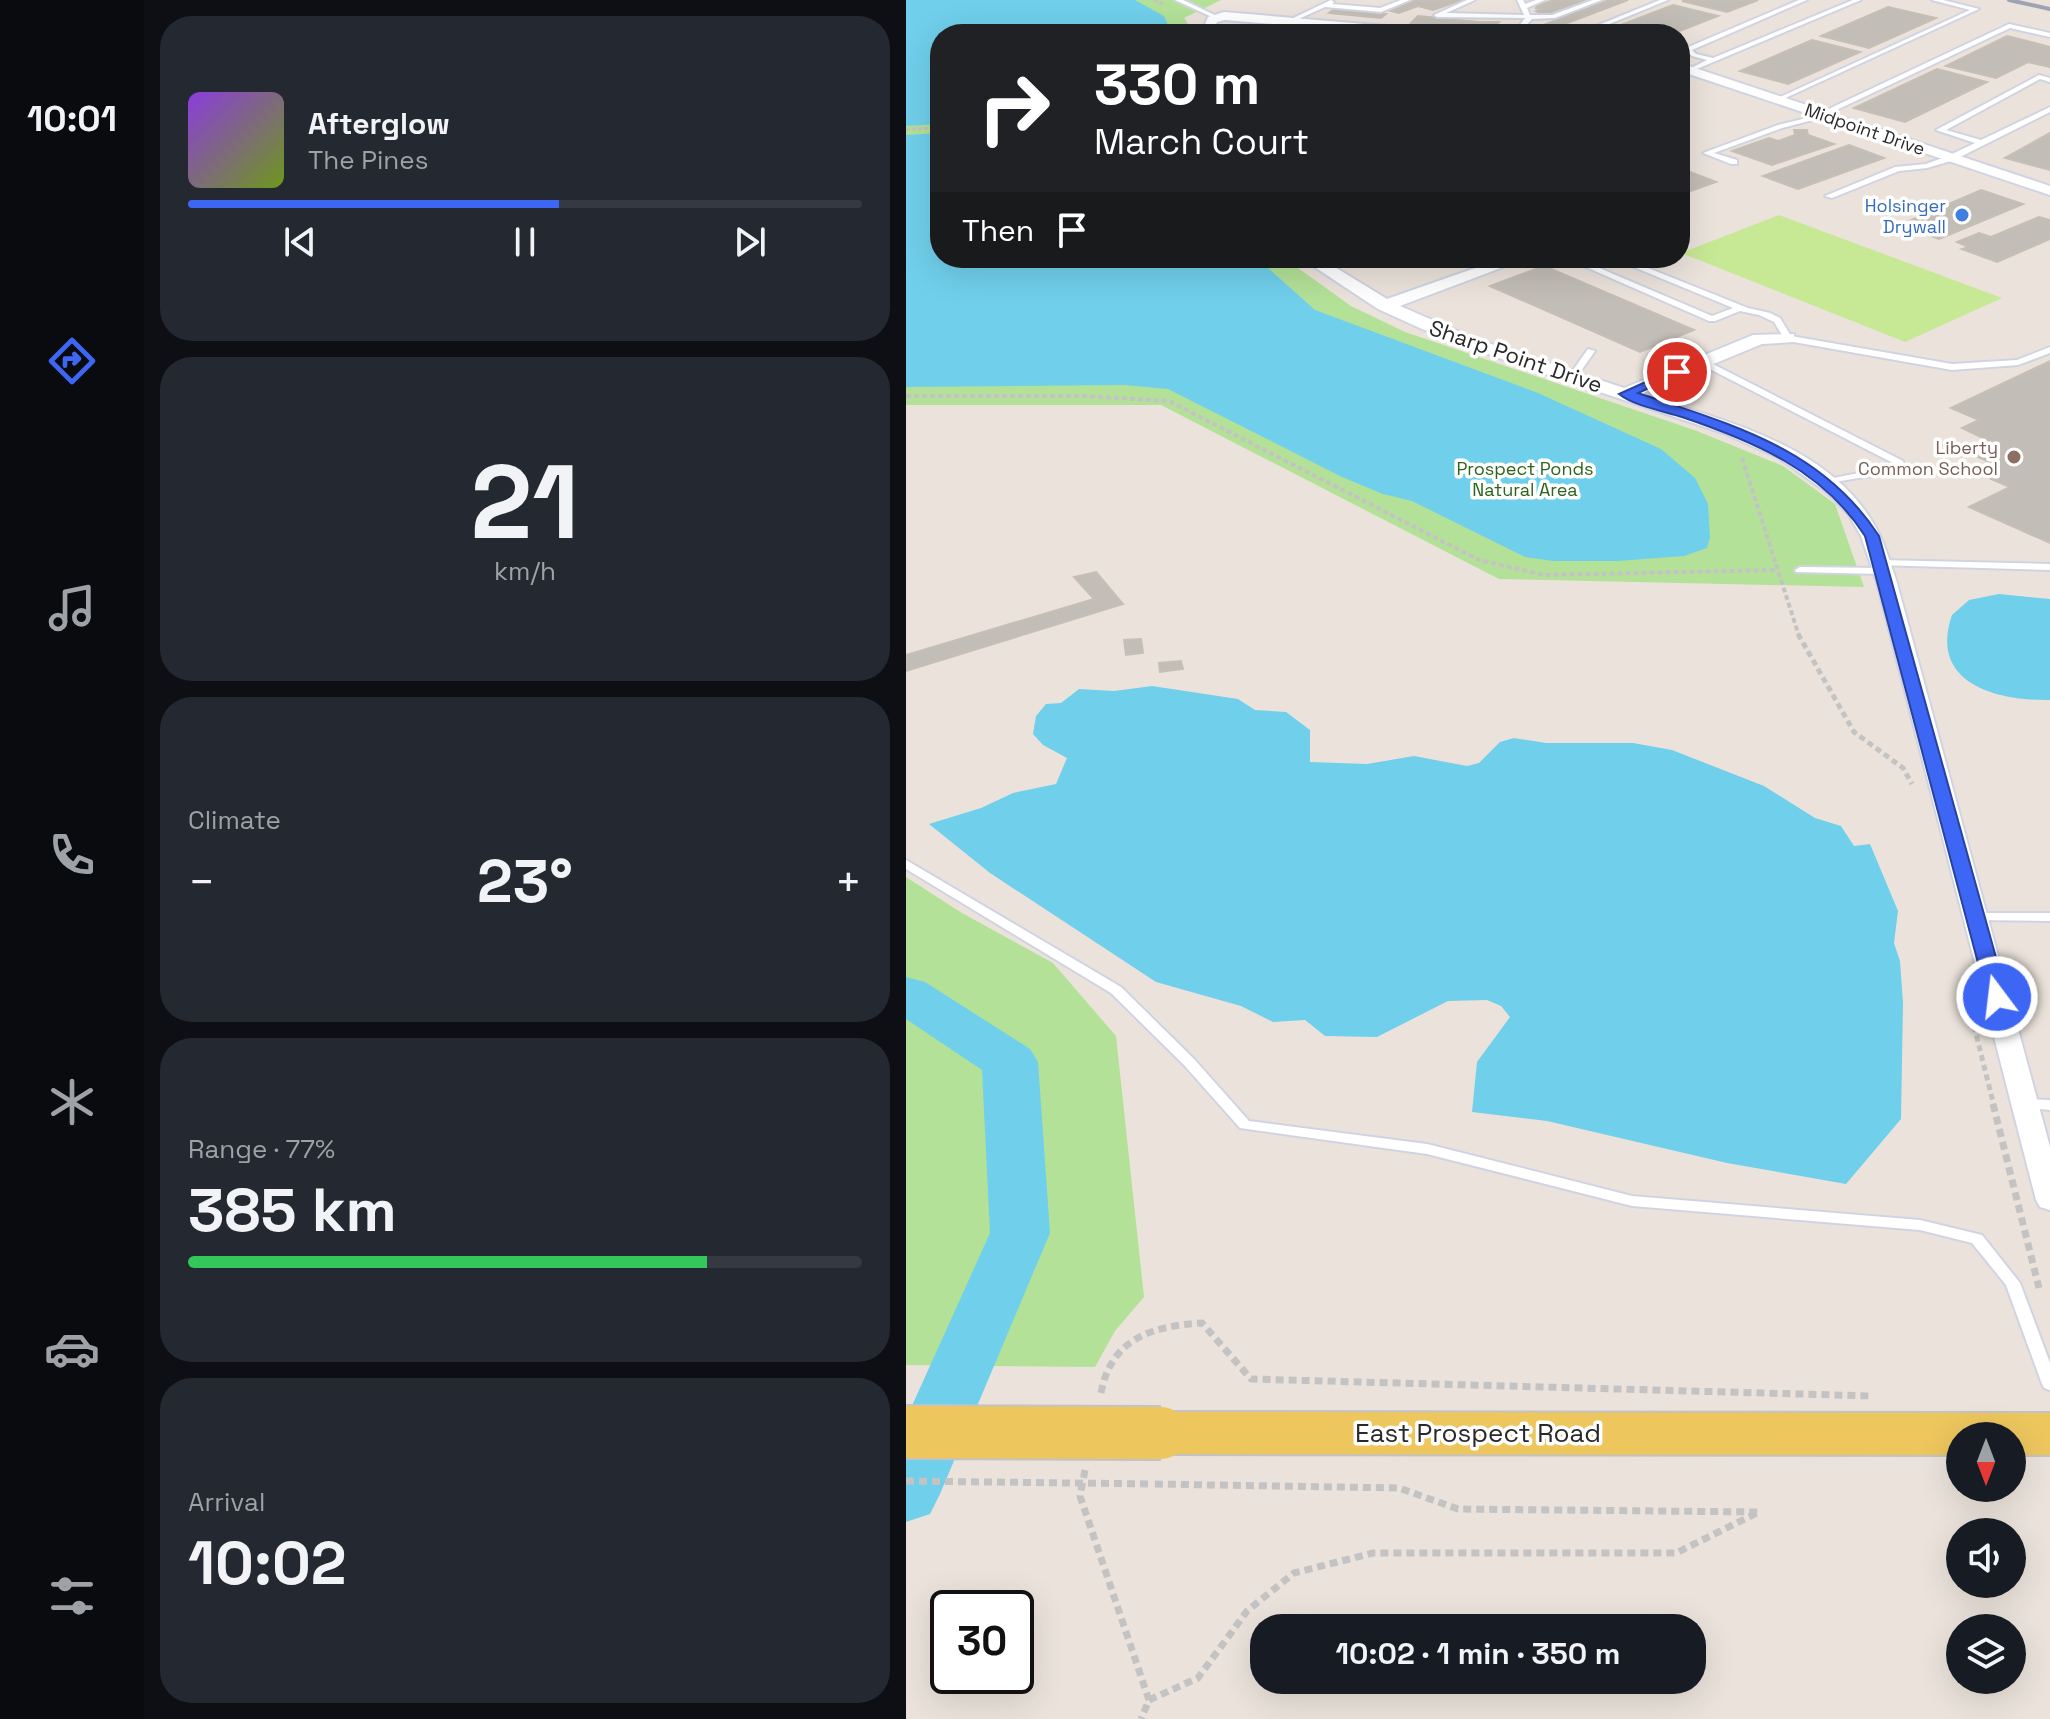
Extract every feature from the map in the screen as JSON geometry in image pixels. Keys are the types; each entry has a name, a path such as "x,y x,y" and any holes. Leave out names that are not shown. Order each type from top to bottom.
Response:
{"main road":[{"name":"East Prospect Road","path":"906,1432 2050,1434"}],"street":[{"path":"1215,24 1220,17 1243,11 1323,24"},
{"name":"Midpoint Drive","path":"1690,71 2050,191"},
{"name":"Sharp Point Drive","path":"1322,268 1348,288 1469,342 1714,423 1784,452 1826,482 1856,510 1872,536 1882,567 2050,1200"},
{"path":"1384,306 1491,268"},
{"path":"1625,394 1759,339 1788,338"}],"lane":[{"path":"1178,0 1220,17"},
{"path":"1290,21 1335,0"},
{"path":"1350,7 1366,0"},
{"path":"1324,5 1381,10 1407,0"},
{"path":"1472,0 1437,15 1553,17 1599,0"},
{"path":"1529,18 1522,3 1542,0"},
{"path":"1604,24 1665,0"},
{"path":"1690,48 1804,0"},
{"path":"1690,67 1858,0"},
{"path":"1779,99 1976,9 1935,0"},
{"path":"1524,24 1529,18"},
{"path":"1734,162 1707,153 1780,126 1824,115 2009,26 2050,35"},
{"path":"1690,51 1713,60"},
{"path":"1982,143 1940,130 2039,77 2050,80"},
{"path":"1829,196 1898,169 1927,166 1951,158 2050,109"},
{"path":"1592,268 1712,319 1739,308"},
{"path":"1641,268 1739,308 1768,313 1780,320 1788,338 1952,367 2018,362 2050,350"},
{"path":"1573,376 1591,351"},
{"path":"1703,362 1900,463 1900,468 1892,471 1826,482"},
{"path":"1800,570 2050,567"},
{"path":"906,864 1116,990 1189,1062 1245,1125 1427,1149 1632,1201 1920,1225 1977,1239 2013,1283 2050,1384"},
{"path":"1976,917 2050,917"},
{"path":"2025,1104 2050,1105"}],"path":[{"path":"906,129 930,128"},
{"path":"906,396 1083,396 1169,401 1479,560 1544,575 1777,570"},
{"path":"1735,449 1746,462 1800,639 1854,732 1903,768 1914,794"},
{"path":"1971,1013 2042,1302"},
{"path":"906,1481 1399,1488 1458,1509 1759,1512 1676,1553 1373,1553 1294,1573 1247,1611 1198,1678 1149,1700"}],"green space":[{"name":"Prospect Ponds Natural Area","path":"906,0 1221,0 1184,18 1188,24 930,24 930,268 1298,268 1351,306 1405,332 1697,431 1783,466 1835,504 1864,587 1499,579 1161,405 906,405"},
{"path":"1779,215 2002,298 1905,342 1690,257 1690,250"},
{"path":"906,877 962,913 1053,963 1116,1036 1144,1297 1115,1331 1095,1367 906,1365"}],"water":[{"path":"906,0 1135,0 1164,16 1168,24 930,24 930,125 906,126"},
{"name":"Prospect Ponds Natural Area","path":"930,134 930,268 1268,268 1315,310 1538,393 1661,449 1695,478 1708,504 1710,537 1707,548 1684,556 1618,561 1553,561 1525,557 1412,501 1383,494 1342,477 1168,389 1124,385 906,387 906,135"},
{"path":"1999,594 2050,599 2050,700 2009,697 1990,692 1972,684 1950,658 1947,639 1952,615 1969,600"},
{"path":"1152,686 1238,699 1255,710 1286,712 1310,730 1310,762 1367,764 1414,756 1467,766 1479,763 1500,742 1514,738 1546,743 1633,743 1672,750 1764,786 1815,818 1841,826 1854,846 1870,844 1898,911 1894,943 1900,961 1903,1003 1901,1119 1846,1184 1727,1163 1547,1121 1472,1112 1477,1062 1510,1017 1501,1006 1487,1000 1448,1001 1377,1037 1325,1036 1305,1020 1273,1022 1241,1006 1156,982 990,873 929,824 981,808 1013,793 1056,784 1067,758 1043,745 1033,734 1036,716 1046,704 1061,703 1079,689 1114,691"}],"building":[{"path":"1416,0 1462,0 1433,10 1418,6 1399,13 1391,11"},
{"path":"1553,0 1585,0 1544,15 1536,11 1541,9 1537,6"},
{"path":"1609,0 1628,0 1565,24 1546,24"},
{"path":"1758,0 1727,12 1682,1"},
{"path":"1673,5 1718,16 1690,27 1690,24 1623,24"},
{"path":"1888,7 1936,18 1869,48 1821,36"},
{"path":"1334,9 1386,14 1381,18 1329,13"},
{"path":"1418,16 1499,22 1497,24 1411,23"},
{"path":"2007,36 2050,47 2050,67 2028,62 1996,78 1946,66"},
{"path":"1812,40 1860,52 1788,84 1740,71"},
{"path":"1937,69 1987,82 1905,122 1854,108"},
{"path":"1794,130 1807,130 1808,135 1834,144 1772,165 1732,151 1769,138 1778,141 1795,135"},
{"path":"2050,133 2050,170 2005,158"},
{"path":"1849,145 1884,158 1798,189 1763,176"},
{"path":"1690,172 1716,182 1690,191"},
{"name":"Holsinger Drywall","path":"1981,190 2023,204 1939,239 1900,225"},
{"path":"2039,217 2050,220 2050,239 1997,262 1962,249 1969,247 1957,242 1979,233 1991,237"},
{"path":"1539,268 1549,268 1694,330 1640,352 1490,286"},
{"name":"Liberty Common School","path":"2050,361 2050,543 1969,507 2010,487 1977,473 1994,464 1962,450 1985,439 1962,428 1979,420 1951,408"},
{"path":"1096,572 1123,604 906,671 906,655 1094,599 1074,577"},
{"path":"1141,639 1143,653 1126,655 1124,640"},
{"path":"1181,661 1183,669 1160,672 1159,663"}],"waterway":[{"path":"906,994 1010,1062 1020,1233 906,1494"}],"railway":[{"path":"2009,0 2050,9"}],"place":[{"name":"Holsinger Drywall","path":"1962,215"},
{"name":"Liberty Common School","path":"2014,457"}],"route":[{"path":"1677,372 1625,394 1714,423 1784,452 1806,466 1856,510 1872,536 1997,997"}]}
